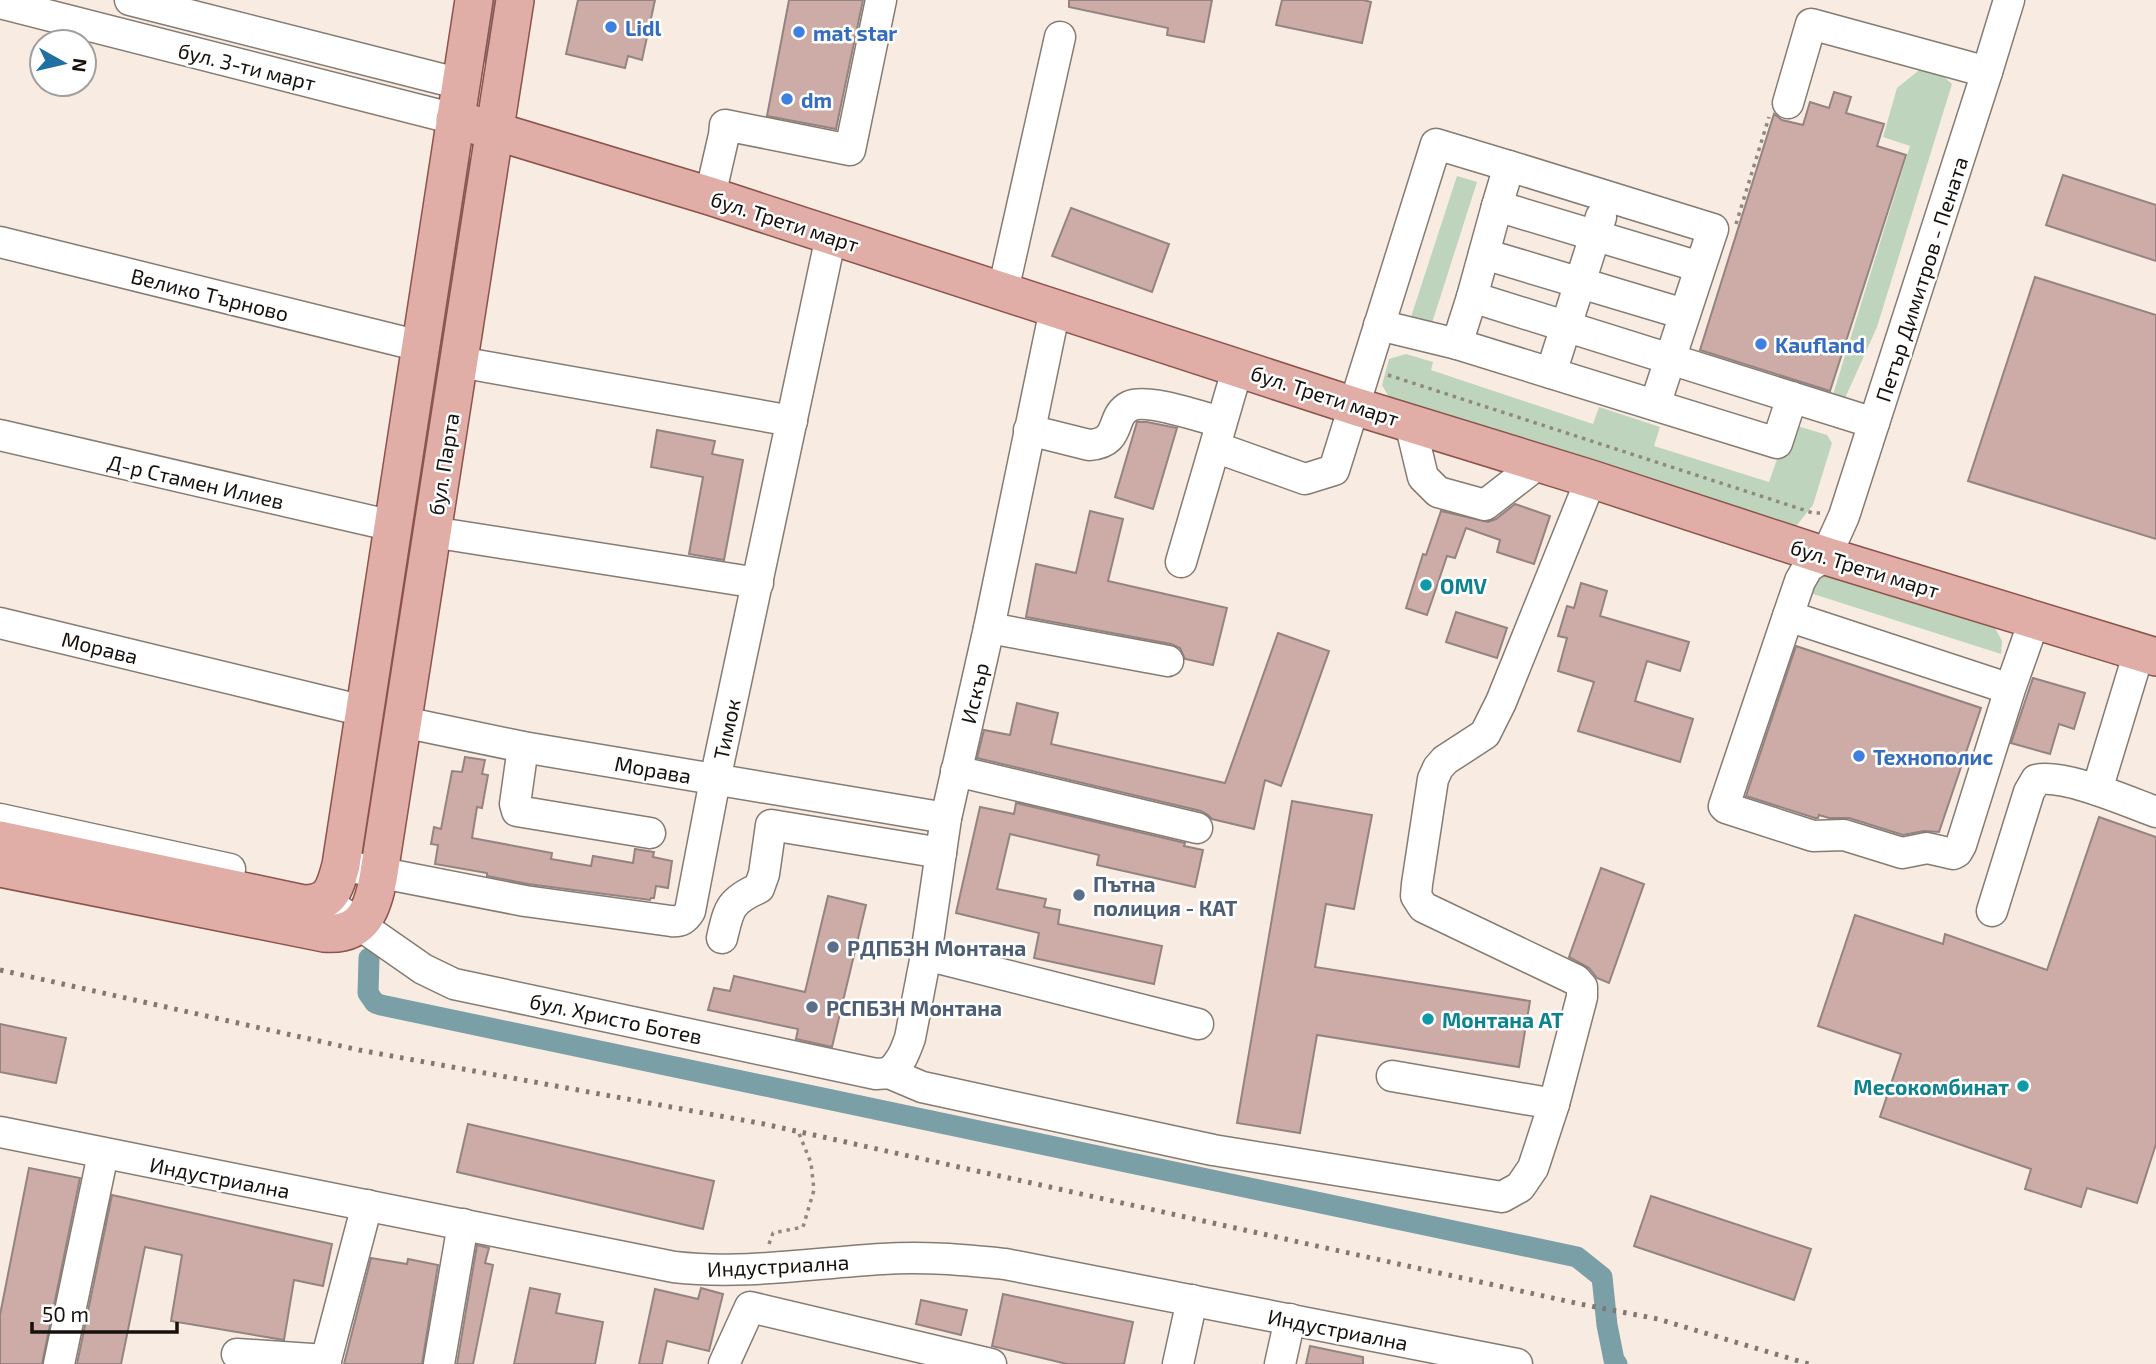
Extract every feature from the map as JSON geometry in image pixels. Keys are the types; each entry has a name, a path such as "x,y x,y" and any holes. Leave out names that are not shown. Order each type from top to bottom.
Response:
{"main road":[{"name":"бул. Парта","path":"324,900 332,892 341,865 474,0"},
{"name":"бул. Парта","path":"360,924 372,904 379,873 515,0"},
{"name":"бул. 3-ти март","path":"456,120 494,131"},
{"name":"бул. Трети март","path":"494,131 710,196 1354,406 1591,479 1826,556 2148,654"},
{"path":"0,841 180,868 304,904 324,900"},
{"path":"0,868 324,933 344,932 360,924"}],"street":[{"path":"106,30 113,0"},
{"path":"130,0 461,84"},
{"path":"710,196 725,124 850,150 881,0"},
{"name":"Петър Димитров - Пената","path":"1826,556 1844,516 2009,0"},
{"name":"бул. 3-ти март","path":"0,3 456,120"},
{"path":"1779,109 1811,24 1987,72"},
{"path":"248,66 256,32"},
{"path":"1003,291 1060,37"},
{"path":"1029,430 1098,445 1106,442 1122,412 1130,406 1147,403 1305,479 1335,470 1436,144 1713,229 1655,405"},
{"path":"1457,344 1509,166"},
{"path":"1551,373 1608,197"},
{"path":"1497,206 1700,267"},
{"name":"Тимок","path":"379,873 525,901 679,922 687,917 831,236"},
{"name":"Велико Търново","path":"0,242 420,346"},
{"path":"1484,254 1684,314"},
{"path":"1472,297 1874,423"},
{"name":"Искър","path":"889,1073 898,1066 906,1051 926,955 946,818 989,628 1055,309"},
{"path":"1379,325 1457,344 1777,443 1792,397"},
{"path":"459,362 792,421"},
{"path":"1181,562 1238,367"},
{"path":"1410,423 1423,477 1438,492 1485,505 1539,463"},
{"name":"Д-р Стамен Илиев","path":"0,435 393,526"},
{"path":"1392,1076 1553,1104 1582,998 1582,987 1576,980 1423,907 1416,896 1433,779 1437,768 1485,734 1501,702 1591,479"},
{"path":"432,532 758,583"},
{"path":"1826,556 1808,567 1800,581 1724,803 1726,808 1813,836 1844,835 1902,853 1927,848 1957,852 2034,621"},
{"path":"1788,616 2010,689"},
{"name":"Морава","path":"0,623 364,711"},
{"path":"989,628 1168,661"},
{"path":"2097,790 2148,654"},
{"name":"Морава","path":"403,722 523,747 946,818"},
{"path":"523,747 515,804 517,811 650,833"},
{"path":"956,771 1197,828"},
{"path":"1992,911 2029,792 2036,780 2045,777 2097,790 2156,812"},
{"path":"0,818 180,868 230,869"},
{"path":"722,938 731,906 742,895 760,888 771,825 941,853"},
{"path":"341,865 379,873"},
{"name":"бул. Христо Ботев","path":"324,900 423,969 454,984 876,1074 889,1073 922,1087 1213,1150 1502,1197 1520,1187 1533,1168 1553,1104"},
{"path":"926,955 1198,1024"},
{"name":"Индустриална","path":"0,1132 674,1267 725,1271 758,1270 884,1259 941,1258 1005,1264 1517,1364"},
{"path":"59,1364 103,1154"},
{"path":"237,1354 326,1362 368,1205"},
{"path":"439,1364 463,1224"},
{"path":"723,1364 750,1307 758,1270"},
{"path":"1178,1364 1192,1300"},
{"path":"750,1307 980,1363"},
{"path":"1280,1364 1290,1319"}],"path":[{"path":"1713,229 1733,232 1779,109"},
{"path":"758,1270 774,1233 803,1227 814,1190 811,1163 798,1131"}],"green space":[{"path":"1923,67 1935,69 1952,84 1877,327 1842,405 1831,401 1910,146 1883,137 1897,88"},
{"path":"1457,176 1477,182 1432,323 1411,317"},
{"path":"1406,354 1433,362 1431,370 1593,424 1599,407 1660,427 1654,446 1769,482 1787,431 1794,425 1827,435 1832,443 1813,505 1793,530 1389,397 1382,385 1389,359"},
{"path":"1817,572 1995,628 2002,641 2001,654 1807,592"}],"building":[{"name":"Lidl","path":"578,0 655,0 642,60 628,56 625,68 566,54"},
{"path":"789,0 863,0 836,129 767,116"},
{"path":"1069,0 1212,0 1204,42 1167,35 1168,28 1069,7"},
{"path":"1282,0 1371,2 1362,43 1276,25"},
{"path":"1834,92 1851,97 1846,113 1884,124 1877,146 1906,155 1830,391 1700,350 1774,114 1782,120 1803,125 1810,102 1829,108"},
{"path":"2063,175 2156,205 2156,261 2046,225"},
{"path":"1071,208 1169,244 1152,292 1052,256"},
{"path":"2035,277 2156,315 2156,539 1968,481"},
{"path":"1137,422 1177,428 1153,509 1115,497"},
{"path":"657,430 715,441 712,454 743,460 724,560 689,554 703,477 651,467"},
{"path":"1515,504 1550,516 1534,564 1497,552 1500,540 1466,528 1455,558 1447,556 1427,615 1406,608 1423,554 1426,555 1441,511 1488,522"},
{"path":"1090,511 1123,519 1108,581 1227,608 1213,665 1185,659 1180,648 1171,644 1026,617 1036,564 1076,573"},
{"path":"1581,583 1607,591 1600,616 1689,642 1680,671 1647,661 1635,701 1693,719 1680,762 1578,731 1594,682 1558,671 1567,638 1558,636 1567,606 1574,608"},
{"path":"1456,612 1507,628 1497,658 1446,642"},
{"path":"1278,633 1329,651 1281,786 1265,780 1254,829 1212,819 1201,811 977,758 984,730 1010,735 1017,703 1058,713 1051,744 1225,783"},
{"name":"Технополис","path":"1796,646 1981,708 1939,832 1924,831 1903,835 1849,818 1819,815 1815,818 1746,796"},
{"path":"2033,678 2085,693 2074,729 2059,724 2050,754 2011,743"},
{"path":"465,757 485,760 482,774 488,775 482,808 477,807 472,838 552,853 551,859 591,866 593,856 633,863 635,849 654,852 653,857 672,861 668,888 656,886 654,898 650,900 528,884 487,876 487,873 435,864 438,845 431,844 434,827 441,829 452,771 462,772"},
{"path":"1292,801 1372,815 1354,909 1326,904 1315,967 1530,1001 1519,1067 1317,1035 1300,1133 1237,1123"},
{"path":"1016,803 1185,843 1184,846 1203,850 1195,887 1097,865 1099,855 1010,834 997,889 1046,899 1044,907 1060,910 1058,924 1162,946 1154,984 1034,958 1039,933 956,913 980,807 1014,814"},
{"name":"Месокомбинат","path":"2099,817 2156,837 2156,1144 2137,1203 2087,1188 2081,1207 2025,1189 2031,1169 1880,1117 1901,1054 1818,1026 1855,915 1943,944 1945,934 2047,970"},
{"path":"1601,868 1644,884 1609,983 1597,978 1589,968 1569,957"},
{"path":"828,896 866,905 832,1047 796,1039 798,1029 708,1010 714,988 730,991 734,976 805,992"},
{"path":"0,1024 66,1038 56,1083 0,1072"},
{"path":"468,1124 714,1181 703,1229 457,1172"},
{"path":"29,1168 80,1178 42,1364 0,1364 0,1315"},
{"path":"112,1195 332,1244 323,1286 294,1280 284,1340 171,1321 182,1255 145,1247 121,1364 77,1364"},
{"path":"1651,1196 1811,1249 1794,1300 1634,1246"},
{"path":"477,1245 489,1248 485,1263 493,1265 473,1364 457,1364"},
{"path":"371,1258 407,1264 408,1259 438,1265 422,1364 344,1364"},
{"path":"530,1288 560,1294 556,1313 603,1322 595,1364 514,1364"},
{"path":"701,1288 723,1294 709,1351 667,1341 662,1364 639,1364 655,1289 698,1299"},
{"path":"1003,1294 1133,1322 1124,1364 1067,1364 992,1346"},
{"path":"921,1300 967,1310 961,1335 916,1324"},
{"path":"1310,1346 1363,1357 1363,1364 1306,1364"}],"waterway":[{"path":"488,53 496,0"},
{"path":"376,758 468,169"},
{"path":"369,958 368,993 375,1003 381,1005 1577,1257 1602,1277 1607,1325 1617,1364"}],"railway":[{"path":"0,970 359,1050 764,1124 1658,1319 1809,1364"}],"place":[{"name":"Lidl","path":"611,27"},
{"name":"mat star","path":"799,32"},
{"name":"dm","path":"787,99"},
{"name":"Kaufland","path":"1761,344"},
{"name":"OMV","path":"1426,585"},
{"name":"Технополис","path":"1859,756"},
{"name":"Пътна полиция - КАТ","path":"1079,895"},
{"name":"РДПБЗН Монтана","path":"833,947"},
{"name":"РСПБЗН Монтана","path":"812,1007"},
{"name":"Монтана АТ","path":"1428,1019"},
{"name":"Месокомбинат","path":"2023,1086"}]}
